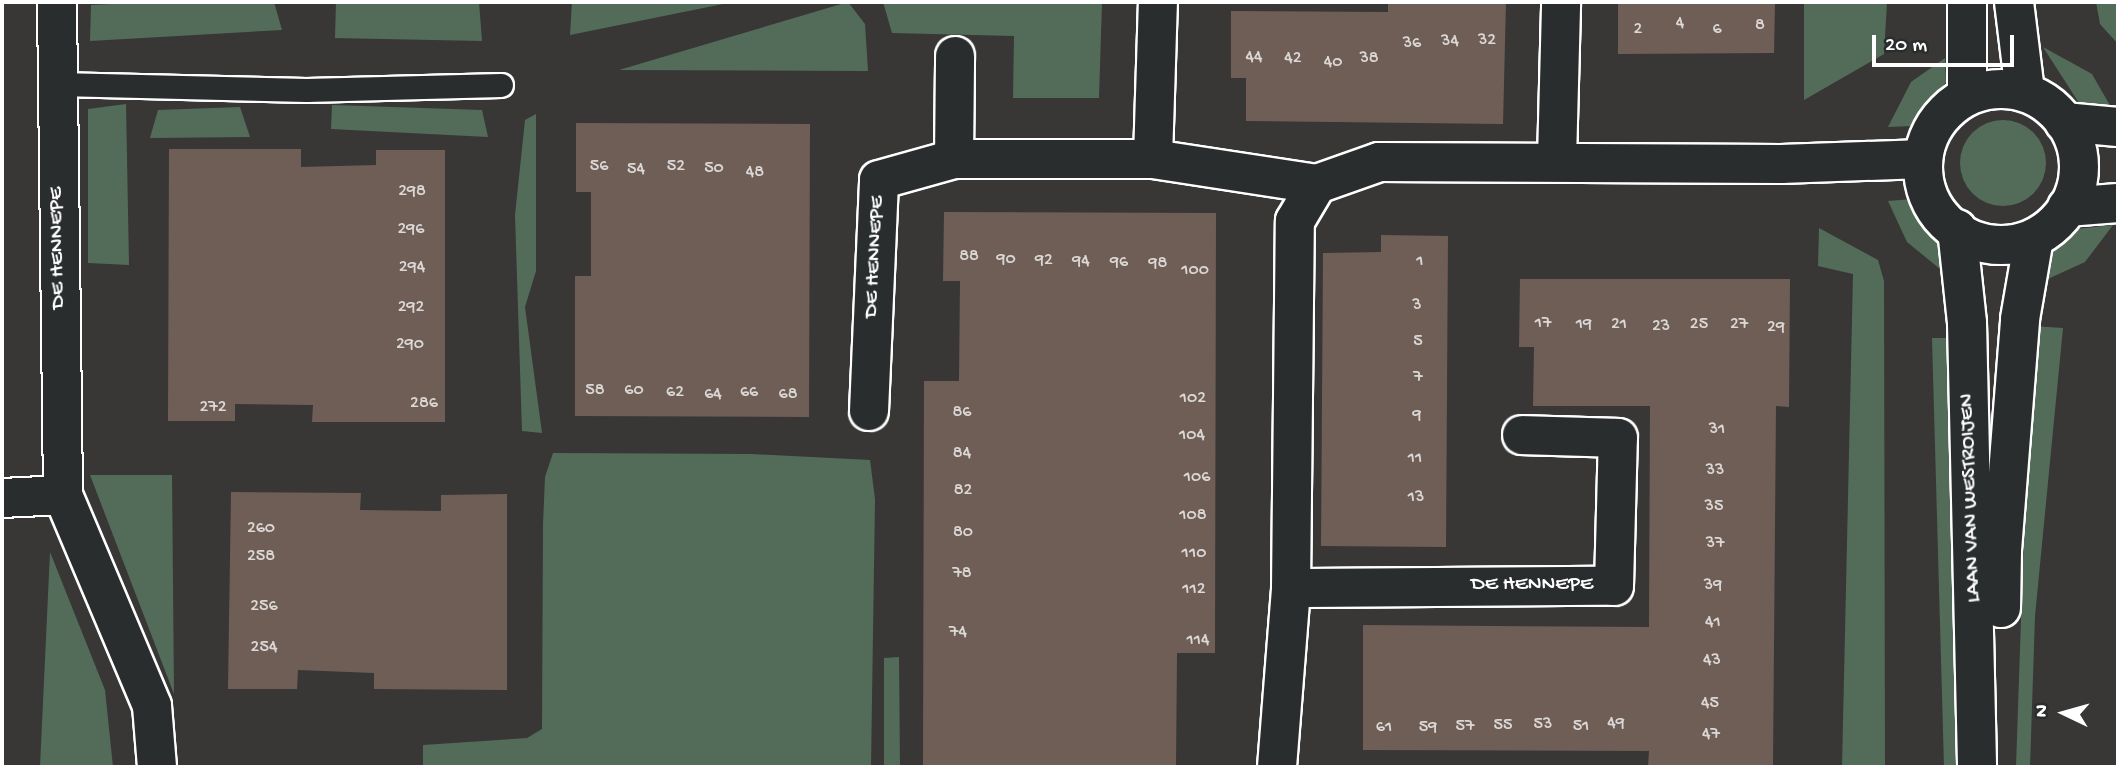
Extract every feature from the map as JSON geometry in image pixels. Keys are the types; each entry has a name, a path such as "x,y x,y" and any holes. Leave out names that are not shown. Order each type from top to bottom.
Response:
{"street":[{"name":"DE HENNEPE","path":"57,2 63,495 152,706 157,767"},
{"path":"1153,159 1158,2"},
{"path":"1557,160 1561,2"},
{"path":"1967,2 1968,95"},
{"path":"2014,2 2025,92"},
{"path":"954,159 955,56"},
{"path":"1991,88 2025,92 2052,107 2071,131 2079,162 2076,193 2067,207 2034,238 2004,245 1971,240 1944,220 1927,192 1923,159 1930,133 1945,111 1968,95 1991,88"},
{"path":"2064,122 2118,127"},
{"name":"DE HENNEPE","path":"869,411 879,180 954,159 1153,159 1317,184 1379,162 1557,160 1781,163 1923,159"},
{"path":"1277,767 1291,588 1295,221 1317,184"},
{"path":"2067,207 2118,203"},
{"name":"LAAN VAN WESTROIJEN","path":"1957,229 1968,336 1978,767"},
{"name":"LAAN VAN WESTROIJEN","path":"2001,767 2001,550 2020,318 2034,238"},
{"name":"DE HENNEPE","path":"1291,588 1614,586 1618,438 1522,435"},
{"path":"2,498 63,495"}],"lane":[{"path":"58,85 306,90 501,85"}],"green space":[{"path":"274,2 282,30 90,41 91,5"},
{"path":"336,2 479,2 482,41 335,38"},
{"path":"572,2 723,2 723,4 570,35"},
{"path":"848,2 865,24 868,71 619,70"},
{"path":"883,2 1102,2 1099,98 1013,98 1014,36 892,33"},
{"path":"1804,2 1887,2 1884,54 1804,100"},
{"path":"2096,2 2118,2 2118,44 2100,24"},
{"path":"2043,47 2092,74 2112,109 2079,103"},
{"path":"1945,58 1946,82 1912,126 1888,127 1911,82"},
{"path":"126,104 129,265 88,263 88,109"},
{"path":"332,105 482,110 488,137 331,129"},
{"path":"240,107 250,137 150,138 158,110"},
{"path":"536,114 536,271 525,307 542,433 522,431 515,215 525,120"},
{"path":"2003,120 2027,127 2039,139 2046,163 2039,187 2027,199 2003,206 1979,199 1967,187 1960,163 1967,139 1979,127"},
{"path":"1913,199 1947,262 1951,278 1907,242 1888,201"},
{"path":"2113,225 2085,262 2039,283 2048,251 2077,229"},
{"path":"1819,228 1878,260 1884,281 1885,767 1842,767 1853,274 1818,266"},
{"path":"2031,326 2063,328 2035,616 2030,767 2016,767"},
{"path":"1932,338 1954,338 1963,767 1944,767"},
{"path":"553,453 751,454 870,460 875,499 871,767 423,767 423,745 527,738 542,729 543,524 545,477"},
{"path":"90,475 172,475 174,694"},
{"path":"50,552 105,690 113,767 40,767"},
{"path":"899,657 900,767 884,767 884,658"}],"building":[{"path":"1388,2 1506,2 1503,124 1246,121 1246,78 1231,78 1231,11 1388,12"},
{"path":"1618,2 1775,2 1774,53 1618,54"},
{"path":"576,123 810,124 809,417 575,416 575,276 591,276 591,192 576,192"},
{"path":"169,149 301,149 301,167 376,165 376,150 445,150 445,422 312,422 313,405 235,404 235,421 168,421"},
{"path":"944,212 1216,213 1215,653 1177,653 1176,767 923,767 924,381 959,381 960,281 943,281"},
{"path":"1381,235 1448,236 1446,547 1321,546 1323,253 1381,252"},
{"path":"1520,279 1790,279 1789,407 1776,406 1773,767 1648,767 1649,751 1363,750 1363,625 1649,627 1650,406 1533,406 1534,347 1519,347"},
{"path":"231,492 361,493 360,510 441,511 441,495 507,494 507,690 374,689 374,673 298,670 297,689 228,689"}]}
